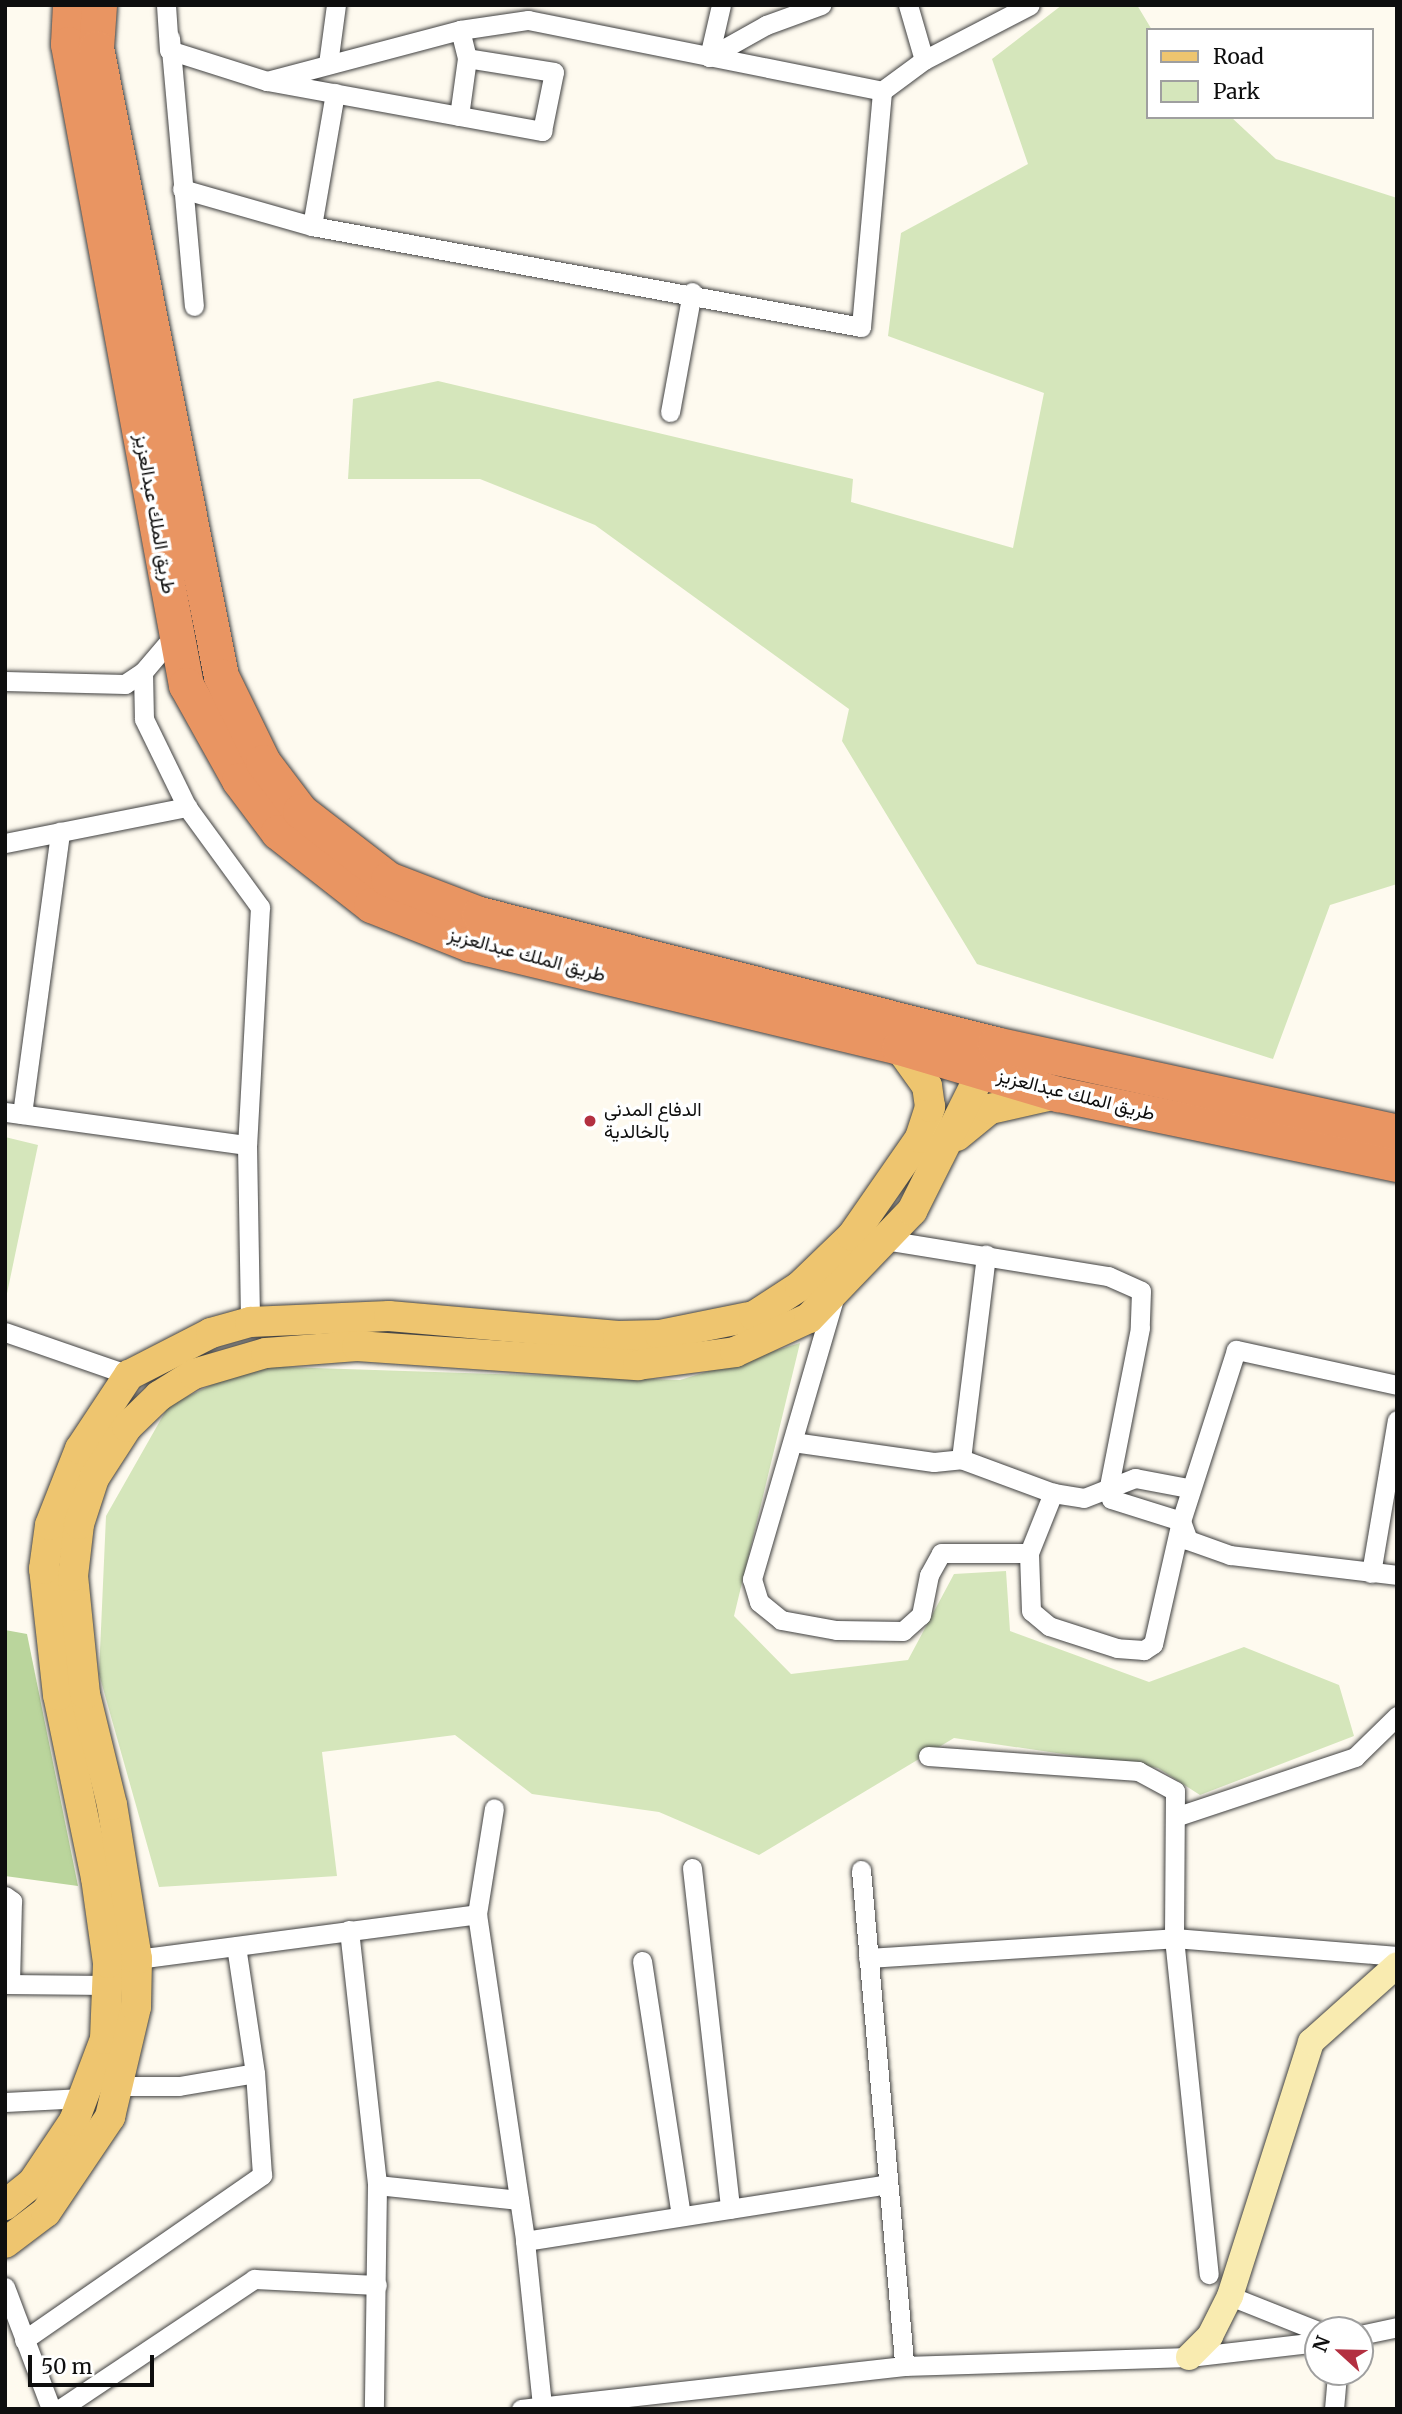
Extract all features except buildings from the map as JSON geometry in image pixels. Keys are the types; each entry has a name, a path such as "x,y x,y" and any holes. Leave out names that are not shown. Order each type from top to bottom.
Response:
{"highway":[{"name":"طريق الملك عبدالعزيز","path":"70,5 68,44 187,685 239,780 278,832 371,905 470,944 900,1047 975,1054 1397,1132"},
{"name":"طريق الملك عبدالعزيز","path":"99,5 96,48 221,676 263,762 300,811 388,879 479,914 975,1054 1058,1094 1397,1164"}],"main road":[{"path":"900,1047 927,1086 925,1128"},
{"path":"5,2243 46,2212 83,2165 110,2117 120,2087 136,2007 137,1959 112,1805 85,1760 47,1625 44,1569 50,1525 80,1449 129,1375 211,1333 250,1322 389,1316 618,1336 660,1335 754,1316 800,1286 852,1236 975,1054"},
{"path":"5,2205 33,2182 83,2098 105,2039 107,1985 85,1760 73,1576 79,1524 94,1478 127,1427 182,1381 244,1358 357,1346 583,1363 704,1360 735,1352 809,1318 912,1211 948,1147 975,1054"},
{"path":"948,1147 990,1109 1058,1094"}],"street":[{"path":"166,5 194,306"},
{"path":"169,50 173,5"},
{"path":"328,65 336,5"},
{"path":"709,57 721,5"},
{"path":"709,57 766,25 821,5"},
{"path":"908,5 924,60"},
{"path":"267,81 460,30 527,20 881,91 924,60 1030,5"},
{"path":"459,116 467,58 460,30"},
{"path":"169,50 267,81 542,131 554,72 467,58"},
{"path":"182,189 312,226 692,292 861,327 881,91"},
{"path":"312,226 335,93"},
{"path":"670,412 692,292"},
{"path":"5,681 125,684 143,672 177,632"},
{"path":"143,672 144,719 187,807 260,907 247,1145 250,1322"},
{"path":"5,843 187,807"},
{"path":"60,832 13,1113 247,1145"},
{"path":"885,1240 1108,1276 1141,1291 1140,1328 1108,1486 1111,1499 1181,1521"},
{"path":"961,1458 986,1255"},
{"path":"835,1292 752,1579 759,1602 781,1620 836,1630 904,1631 921,1615 929,1575 941,1553 1029,1553"},
{"path":"5,1332 129,1375"},
{"path":"1053,1493 1029,1553 1031,1611 1049,1626 1144,1650 1153,1644 1162,1622 1188,1488 1236,1350 1397,1385"},
{"path":"1371,1573 1397,1420"},
{"path":"793,1442 934,1462 961,1458 1053,1493 1084,1498 1108,1486 1135,1478 1188,1488"},
{"path":"1181,1521 1188,1540 1230,1555 1397,1575"},
{"path":"1175,1817 1355,1758 1397,1716"},
{"path":"928,1756 1138,1770 1175,1791 1174,1938 1209,2274"},
{"path":"494,1808 477,1914 525,2241 542,2405"},
{"path":"692,1868 730,2209"},
{"path":"861,1870 904,2366"},
{"path":"5,1896 12,1901 8,1984 107,1985"},
{"path":"137,1959 477,1914"},
{"path":"349,1930 377,2185 374,2409"},
{"path":"868,1958 1174,1938 1397,1956"},
{"path":"24,2340 262,2175 255,2073 236,1946"},
{"path":"642,1961 681,2216"},
{"path":"1189,2357 1210,2336 1230,2296 1311,2042 1397,1965"},
{"path":"120,2087 179,2086 255,2073"},
{"path":"5,2102 83,2098"},
{"path":"525,2241 888,2184"},
{"path":"377,2185 519,2200"},
{"path":"60,2409 254,2279 377,2285"},
{"path":"5,2287 51,2409"},
{"path":"1230,2296 1304,2325"},
{"path":"1374,2332 1397,2327"},
{"path":"520,2409 904,2366 1189,2357 1304,2344"},
{"path":"1334,2409 1336,2386"}],"green space":[{"path":"1062,5 1137,5 1151,28 1146,28 1146,119 1233,119 1276,159 1397,198 1397,884 1330,905 1273,1059 977,964 842,741 849,709 595,525 480,479 348,479 353,399 438,381 853,479 851,502 1013,548 1044,393 888,336 901,233 1028,164 992,59"},
{"path":"5,1137 38,1145 5,1303"},
{"path":"800,1343 734,1616 791,1674 908,1660 954,1574 1006,1571 1010,1631 1149,1682 1244,1647 1339,1685 1354,1736 1200,1795 1158,1768 954,1738 759,1855 659,1812 532,1794 455,1735 322,1752 337,1876 159,1887 99,1674 106,1516 169,1405 252,1366 680,1380"},
{"path":"5,1630 27,1634 78,1886 5,1876"}],"place":[{"name":"الدفاع المدني بالخالدية","path":"590,1121"}]}
